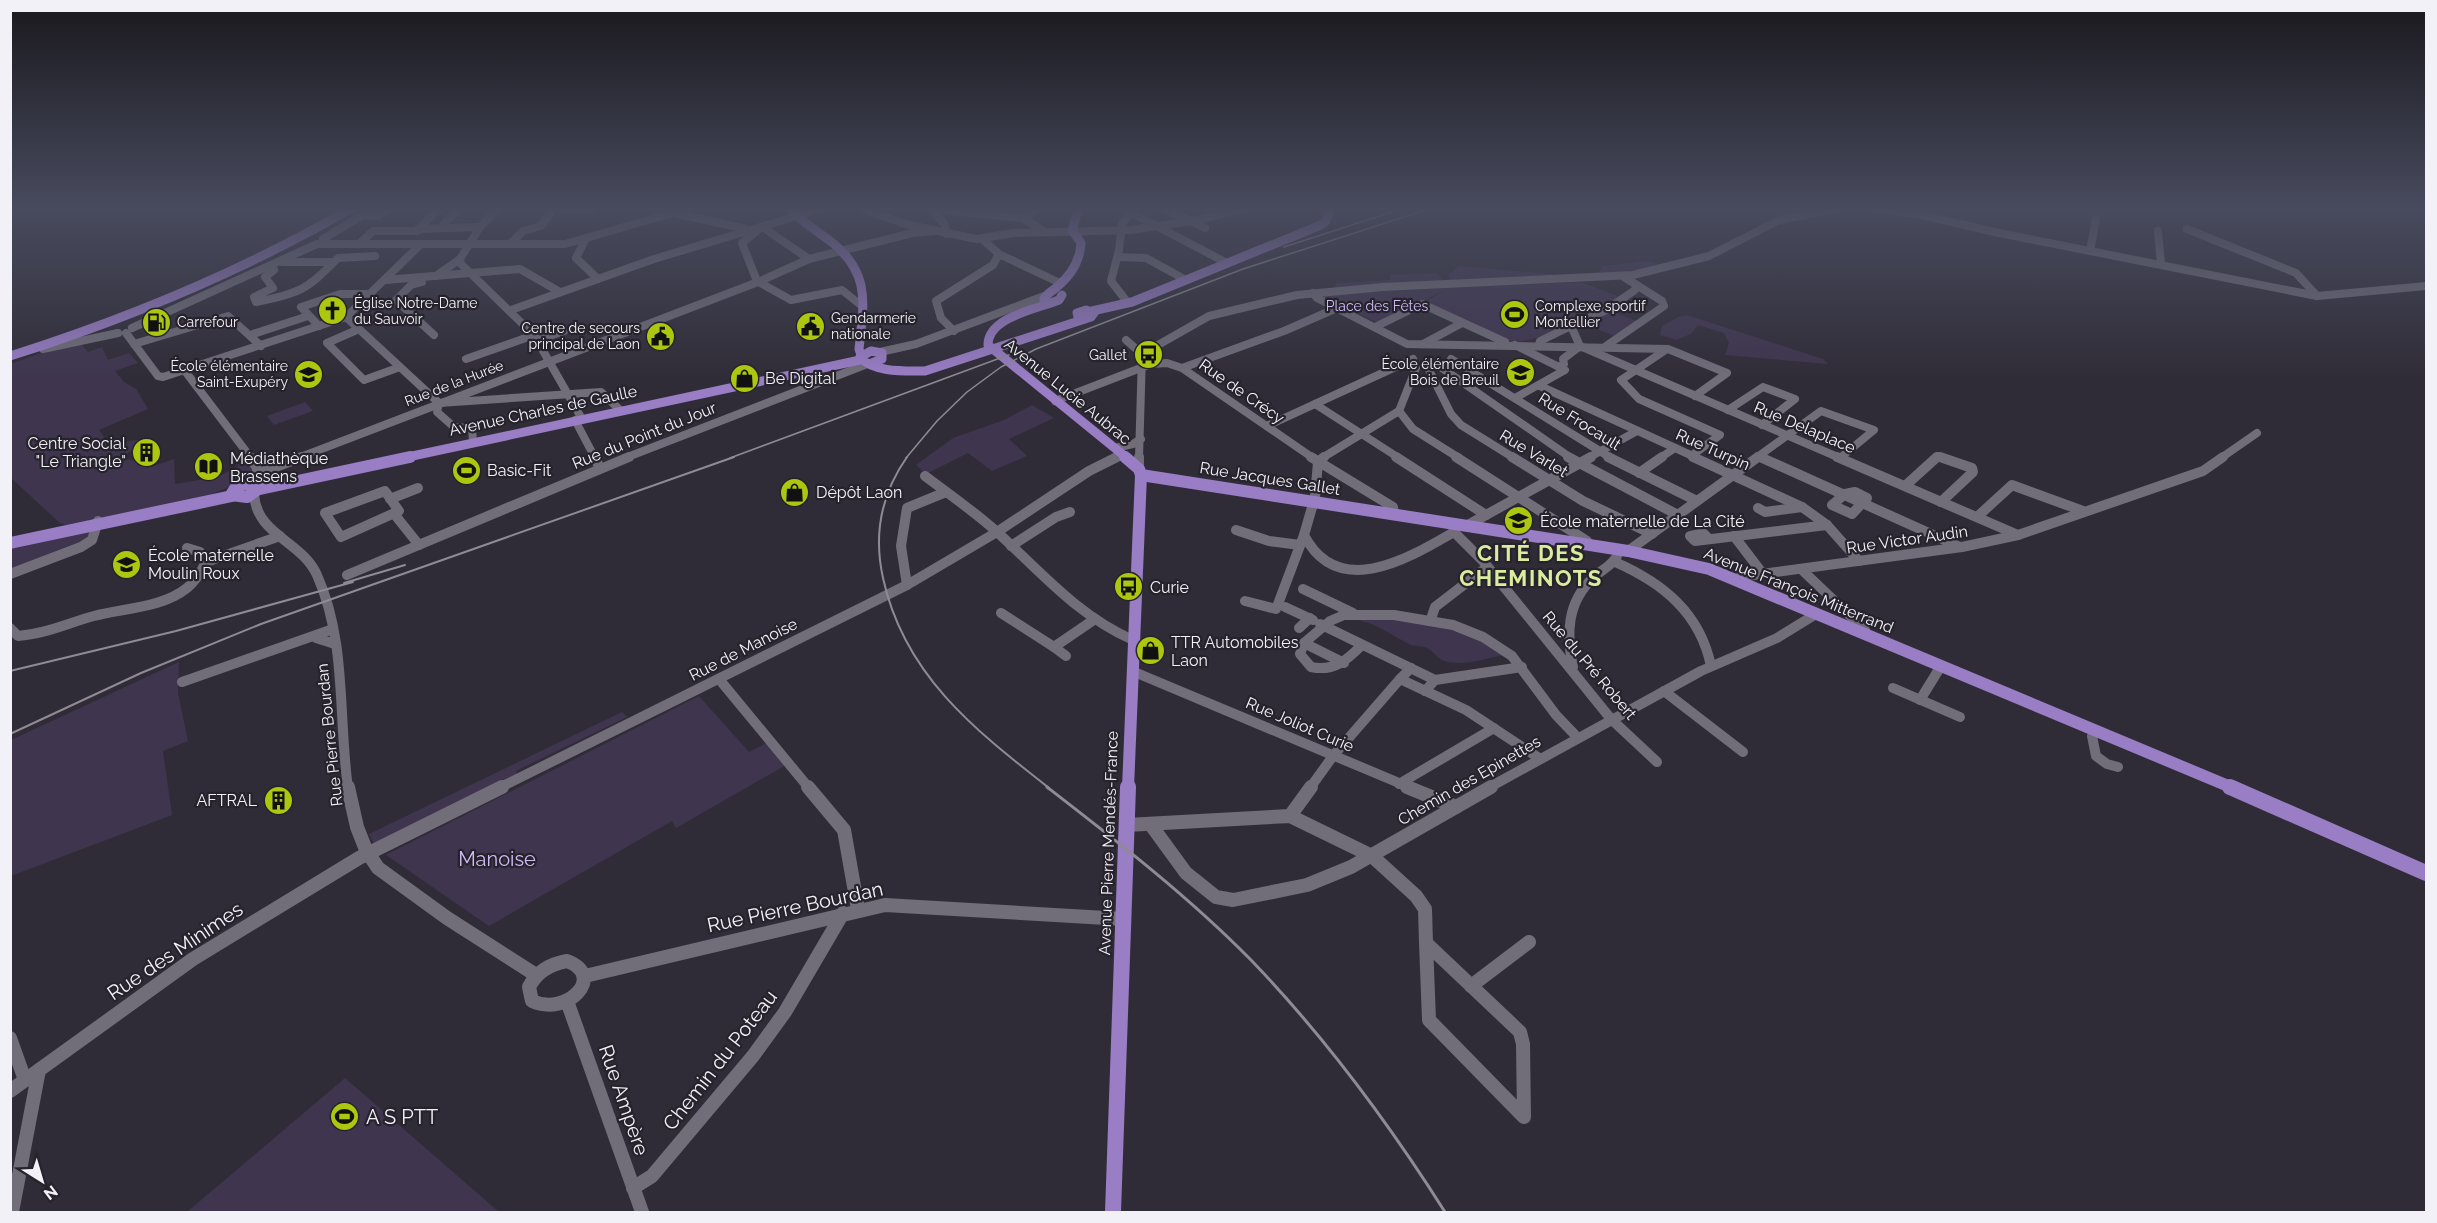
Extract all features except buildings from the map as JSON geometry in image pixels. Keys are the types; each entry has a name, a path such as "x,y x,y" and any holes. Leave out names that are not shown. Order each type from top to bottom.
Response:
{"main road":[{"path":"10,356 111,323 190,292 247,265"},
{"path":"857,265 863,285 860,342 864,360"},
{"path":"820,367 864,360 892,370 908,372 932,370 1067,325 1067,302 1074,265"},
{"path":"1067,302 1128,304 1222,265"},
{"name":"Avenue Lucie Aubrac","path":"1067,302 1025,312 992,329 988,339 992,349 1119,451 1140,472"},
{"path":"860,342 864,360"},
{"path":"820,367 864,360"},
{"name":"Avenue Charles de Gaulle","path":"10,541 820,367"},
{"name":"Rue Jacques Gallet","path":"1140,472 1394,514"},
{"name":"Avenue Pierre Mendés-France","path":"1113,1212 1140,472"},
{"path":"244,484 250,490"},
{"name":"Avenue François Mitterrand","path":"1394,514 1454,528 1466,526 1588,545 1620,554 1693,565 1731,578 2155,755 2427,873"}],"street":[{"path":"10,356 126,331 271,265"},
{"path":"284,265 266,274 265,277 273,288 254,297 256,302 293,294 309,287 330,265"},
{"path":"126,331 158,376 185,371 346,317 399,265"},
{"path":"434,335 396,300 411,285 432,278 451,265"},
{"path":"462,265 491,296 511,310 536,337 566,393 600,468"},
{"path":"583,265 598,279"},
{"path":"511,310 637,265"},
{"path":"751,265 758,282 791,300 842,290 862,306"},
{"name":"Rue de la Hurée","path":"250,490 439,403 758,282 796,265"},
{"path":"954,331 941,318 936,301 993,265"},
{"path":"1015,265 1067,302"},
{"path":"1116,265 1111,281 1128,304"},
{"path":"1159,265 1186,280"},
{"path":"1142,354 1209,316 1313,293 1383,287 1624,277 1672,265"},
{"path":"2166,265 2317,296 2427,286"},
{"path":"2276,265 2295,273 2317,296"},
{"path":"385,279 432,278 520,269 560,292"},
{"path":"1606,346 1664,306 1662,301 1624,277"},
{"path":"1540,357 1540,341 1606,310 1635,290 1636,286"},
{"path":"1313,293 1314,297 1407,344 1580,345 1668,349 1727,373 1695,396"},
{"path":"319,326 306,314 302,308 304,306 337,294 370,294"},
{"path":"864,360 954,331 988,317 1067,302"},
{"path":"1375,327 1422,304 1565,370 1515,398"},
{"path":"1182,368 1284,332 1337,308"},
{"path":"250,334 306,314"},
{"path":"135,344 228,316 261,346"},
{"path":"346,317 439,403 601,392 620,410"},
{"path":"1423,344 1462,323"},
{"path":"1571,326 1580,345"},
{"path":"359,329 328,340 327,343 364,380 400,367"},
{"path":"466,359 564,330"},
{"path":"167,334 173,344"},
{"path":"1126,340 1142,354 1140,472"},
{"path":"1267,426 1401,365 1414,363 1428,368 1439,366 1451,359 1454,351 1452,343"},
{"path":"1280,606 1314,502 1318,462 1360,434 1387,421 1399,411 1414,363 1407,344"},
{"path":"1560,366 1564,364 1563,359 1580,345"},
{"name":"Rue Delaplace","path":"1580,345 2018,535"},
{"path":"1668,349 1621,380 1636,397 1720,435"},
{"name":"Rue Frocault","path":"1451,359 1598,452 1697,501"},
{"name":"Rue du Point du Jour","path":"347,575 864,360"},
{"name":"Rue de Crécy","path":"1055,400 1162,362 1182,368 1318,462 1392,507 1394,514"},
{"path":"1439,366 1578,464 1678,515"},
{"name":"Rue Varlet","path":"1428,368 1457,422 1583,501 1652,534"},
{"name":"Rue Pierre Bourdan","path":"185,371 257,468 250,490 262,520 315,570 334,636 348,785 358,835 368,854 379,869 426,904 536,975"},
{"name":"Rue Turpin","path":"1540,386 1802,507 1827,525 1859,561"},
{"path":"1728,410 1763,387 1796,400 1762,425"},
{"path":"477,388 486,399"},
{"path":"439,403 437,412 454,428 472,428 472,442"},
{"path":"1315,404 1486,515"},
{"path":"1574,670 1568,646 1570,613 1576,596 1587,583 1620,554 1652,534 1822,410 1874,430 1840,458"},
{"path":"1399,411 1409,425 1587,541 1588,545"},
{"path":"1387,421 1409,425"},
{"path":"1691,456 1729,429"},
{"path":"1466,526 1637,431"},
{"name":"Rue Victor Audin","path":"1731,578 1962,547 2018,535 2083,511 2141,495 2203,471 2257,433"},
{"name":"Rue de Manoise","path":"368,854 907,585 997,532 1119,451 1141,439"},
{"path":"1639,473 1675,448"},
{"path":"1758,456 1962,547"},
{"path":"1905,486 1940,456 1973,471 1941,502"},
{"path":"925,476 997,532 1095,619 1133,639"},
{"path":"1977,517 2012,485 2083,511"},
{"path":"390,499 418,488"},
{"path":"384,491 399,511 395,516 341,537 325,513 384,491"},
{"path":"907,585 902,566 902,540 907,508 946,492"},
{"path":"1845,494 1834,507 1852,514 1865,503"},
{"path":"1758,508 1765,512 1802,507"},
{"path":"1011,546 1056,517 1070,512"},
{"path":"395,516 419,545"},
{"path":"10,574 81,547 92,540 97,523"},
{"path":"1709,539 1827,525"},
{"path":"1236,530 1269,541 1312,551 1335,564 1366,569 1392,566 1454,528"},
{"name":"Rue du Pré Robert","path":"1454,528 1574,670 1611,719 1657,762"},
{"path":"1304,535 1312,551"},
{"path":"10,628 18,636 33,636 100,614 144,608 184,589 202,572 206,562 279,536"},
{"path":"1734,536 1762,574"},
{"path":"187,548 200,552 206,562"},
{"path":"1620,554 1631,568 1672,595 1697,624 1707,647 1711,666"},
{"path":"1431,619 1435,607 1487,567"},
{"path":"1801,568 1866,630 1867,635"},
{"path":"1304,589 1353,613"},
{"path":"1245,601 1280,606 1436,680 1522,668"},
{"path":"1001,613 1066,656"},
{"path":"1299,628 1353,613 1431,619 1453,625 1493,642 1512,656 1556,715 1577,737"},
{"name":"Chemin des Epinettes","path":"1151,825 1186,873 1215,897 1224,900 1294,888 1351,867 1372,856 1577,737 1711,666 1777,638 1816,614"},
{"path":"1054,647 1095,619"},
{"path":"1317,622 1300,654 1311,667 1327,669 1344,663 1362,645"},
{"path":"182,682 311,639 334,636"},
{"path":"1304,643 1344,663"},
{"path":"1920,700 1941,666"},
{"path":"1290,816 1333,756 1411,668"},
{"name":"Rue Joliot Curie","path":"1132,671 1455,807"},
{"path":"1400,679 1466,710 1539,758"},
{"path":"719,680 844,830 858,909"},
{"path":"1425,691 1436,680"},
{"path":"1893,688 1960,717"},
{"path":"1664,691 1743,752"},
{"path":"1399,784 1494,728"},
{"path":"2094,730 2092,736 2096,756 2107,764 2118,766"},
{"path":"1127,825 1290,816 1372,856 1421,902 1426,916 1426,943 1429,1020 1524,1116 1522,1036 1426,943"},
{"name":"Rue des Minimes","path":"10,1091 193,958 368,854"},
{"name":"Rue Pierre Bourdan","path":"585,975 858,909 885,905 1123,919"},
{"name":"Chemin du Poteau","path":"633,1188 652,1176 753,1056 785,1012 843,913"},
{"path":"1471,986 1529,942"},
{"path":"567,961 580,965 585,975 579,991 567,1001 548,1007 532,1001 529,987 536,975 551,965 567,961"},
{"name":"Rue Ampère","path":"567,1001 642,1212"},
{"path":"10,1038 26,1080"},
{"path":"12,1212 39,1070"}],"green space":[{"path":"1663,265 1620,276 1596,277 1602,266"},
{"path":"1459,266 1552,274 1550,280 1450,282 1449,274"},
{"path":"1437,273 1444,282 1334,288 1337,283 1391,280 1390,275"},
{"name":"Complexe sportif Montellier","path":"1581,282 1620,297 1604,307 1590,302 1577,311 1586,316 1549,334 1530,340 1510,342 1428,305 1427,301 1445,290 1379,323 1323,298 1325,294"},
{"name":"Complexe sportif Montellier","path":"1609,310 1639,322 1617,337 1584,324"},
{"path":"1687,315 1823,359 1828,364 1725,355 1729,343 1724,333 1698,325 1691,334 1676,340 1660,335 1662,326"},
{"path":"81,344 88,352 102,347 108,360 129,353 138,363 115,371 124,382 136,389 148,409 99,430 109,444 151,438 120,458 137,461 148,468 174,459 175,484 217,477 239,466 234,461 243,457 253,470 241,481 221,491 195,499 66,525 60,523 11,478 10,364 53,349"},
{"path":"305,402 313,411 274,425 267,416"},
{"path":"1032,405 1054,418 1009,439 1027,456 992,471 968,453 926,474 916,465 953,438 1004,420"},
{"path":"89,530 89,540 11,571 11,546"},
{"path":"1360,618 1423,620 1481,641 1504,655 1469,662 1448,662 1427,648 1411,645 1381,628 1361,621"},
{"path":"179,662 178,693 188,741 163,751 172,815 11,876 11,740"},
{"name":"Manoise","path":"699,696 749,752 767,743 786,765 676,828 672,821 489,926 386,855"},
{"path":"622,712 627,717 516,771 517,775 374,844 369,834"},
{"name":"A S PTT","path":"345,1078 499,1212 187,1212"}],"railway":[{"path":"906,458 937,421 967,392 1001,367 1036,349 1255,265"},
{"path":"730,458 1011,354"},
{"path":"10,734 141,673 261,624 734,457"},
{"path":"907,457 885,500 879,530 880,561 893,612 907,644 925,672 946,698 969,722 1049,788"},
{"path":"344,583 405,565"},
{"path":"10,671 176,631 353,582"},
{"path":"1047,787 1177,892 1251,960 1305,1019 1354,1081 1401,1145 1445,1212"}],"place":[{"name":"Église Notre-Dame du Sauvoir","path":"333,311"},
{"name":"Complexe sportif Montellier","path":"1514,314"},
{"name":"Carrefour","path":"156,322"},
{"name":"Gendarmerie nationale","path":"810,326"},
{"name":"Centre de secours principal de Laon","path":"661,336"},
{"name":"Gallet","path":"1148,355"},
{"name":"École élémentaire Bois de Breuil","path":"1520,372"},
{"name":"École élémentaire Saint-Exupéry","path":"309,374"},
{"name":"Be Digital","path":"744,378"},
{"name":"Centre Social \"Le Triangle\"","path":"147,452"},
{"name":"Médiathèque Brassens","path":"209,467"},
{"name":"Basic-Fit","path":"466,470"},
{"name":"Dépôt Laon","path":"795,492"},
{"name":"École maternelle de La Cité","path":"1519,521"},
{"name":"École maternelle Moulin Roux","path":"127,564"},
{"name":"Curie","path":"1129,587"},
{"name":"TTR Automobiles Laon","path":"1150,651"},
{"name":"AFTRAL","path":"278,800"},
{"name":"A S PTT","path":"345,1117"}],"district":[{"name":"CITÉ DES CHEMINOTS","path":"1531,566"}],"park label":[{"name":"Place des Fêtes","path":"1377,306"}]}
